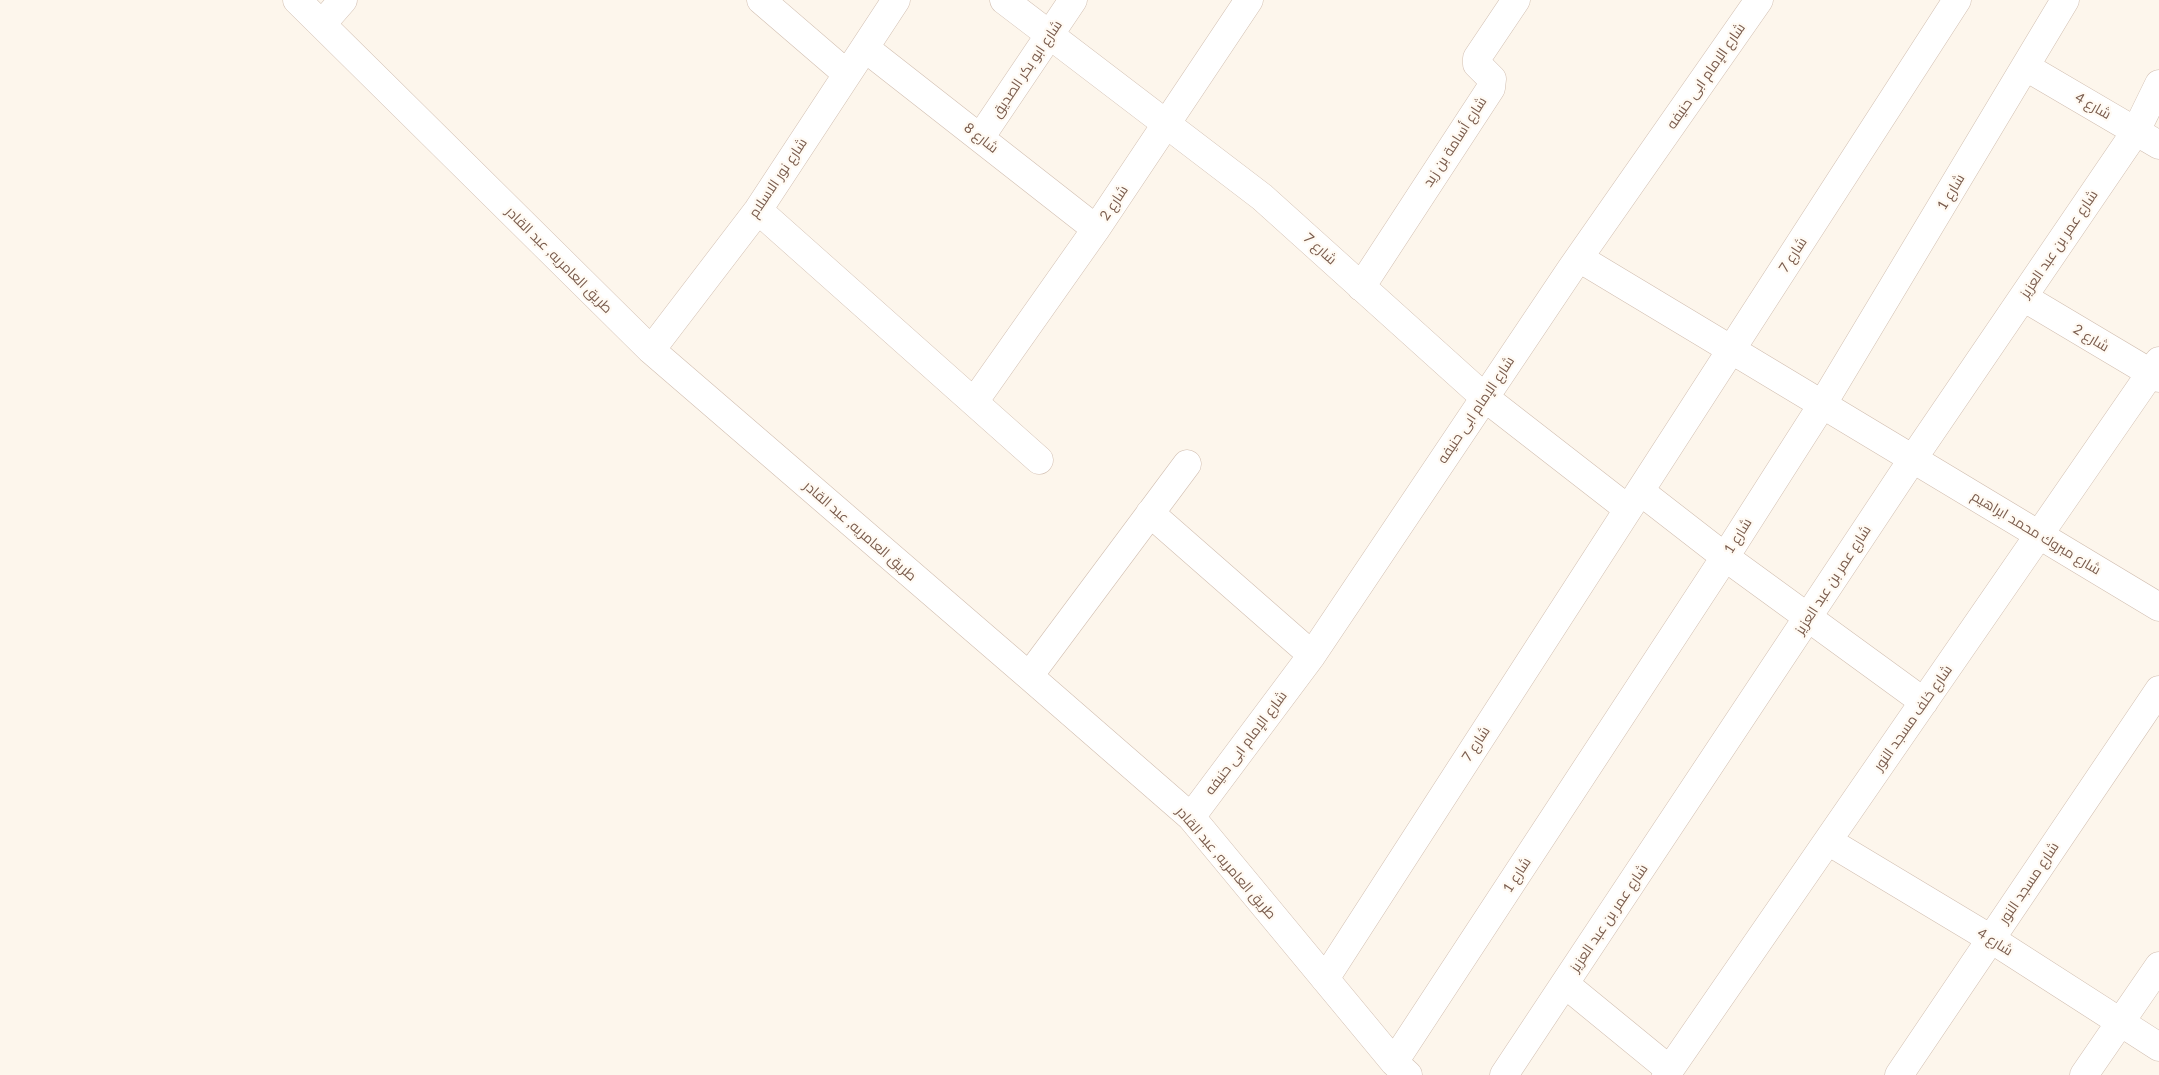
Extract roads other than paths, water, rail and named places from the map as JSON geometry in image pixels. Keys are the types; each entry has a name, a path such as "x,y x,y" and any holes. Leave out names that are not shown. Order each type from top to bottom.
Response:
{"street":[{"name":"طريق العامريه, عبد القادر","path":"297,0 650,350 1191,818 1401,1068"},
{"path":"322,24 343,0"},
{"path":"761,0 847,74"},
{"name":"شارع نور الاسلام","path":"650,350 758,210 896,0"},
{"name":"شارع 7","path":"1004,0 1262,197 1484,397 1634,500"},
{"name":"شارع ابو بكر الصديق","path":"980,138 1073,0"},
{"name":"شارع 2","path":"974,402 1096,229 1250,0"},
{"name":"شارع أسامة بن زيد","path":"1361,287 1491,88 1492,79 1477,64 1477,58 1516,0"},
{"name":"شارع الإمام ابى حنيفه","path":"1191,818 1312,655 1484,397 1759,0"},
{"name":"شارع 7","path":"1325,979 1957,0"},
{"name":"شارع 1","path":"1401,1068 1822,405 2065,0"},
{"name":"شارع 8","path":"865,48 1096,229"},
{"name":"شارع 4","path":"2026,67 2159,145"},
{"name":"شارع عمر بن عبد العزيز","path":"1504,1075 1912,460 2136,131 2159,84"},
{"path":"758,210 1039,460"},
{"name":"شارع مبروك محمد ابراهيم","path":"1579,258 2159,607"},
{"name":"شارع 2","path":"2023,297 2156,371"},
{"name":"شارع خلف مسجد النور","path":"1668,1072 2039,535 2156,371"},
{"path":"1029,676 1187,464"},
{"path":"1634,500 1725,557 1924,702"},
{"path":"1150,513 1312,655"},
{"name":"شارع مسجد النور","path":"1899,1075 2159,690"},
{"name":"شارع 4","path":"1828,841 1991,939 2159,1047"},
{"path":"2084,1075 2159,966"},
{"path":"1565,984 1668,1072"}]}
